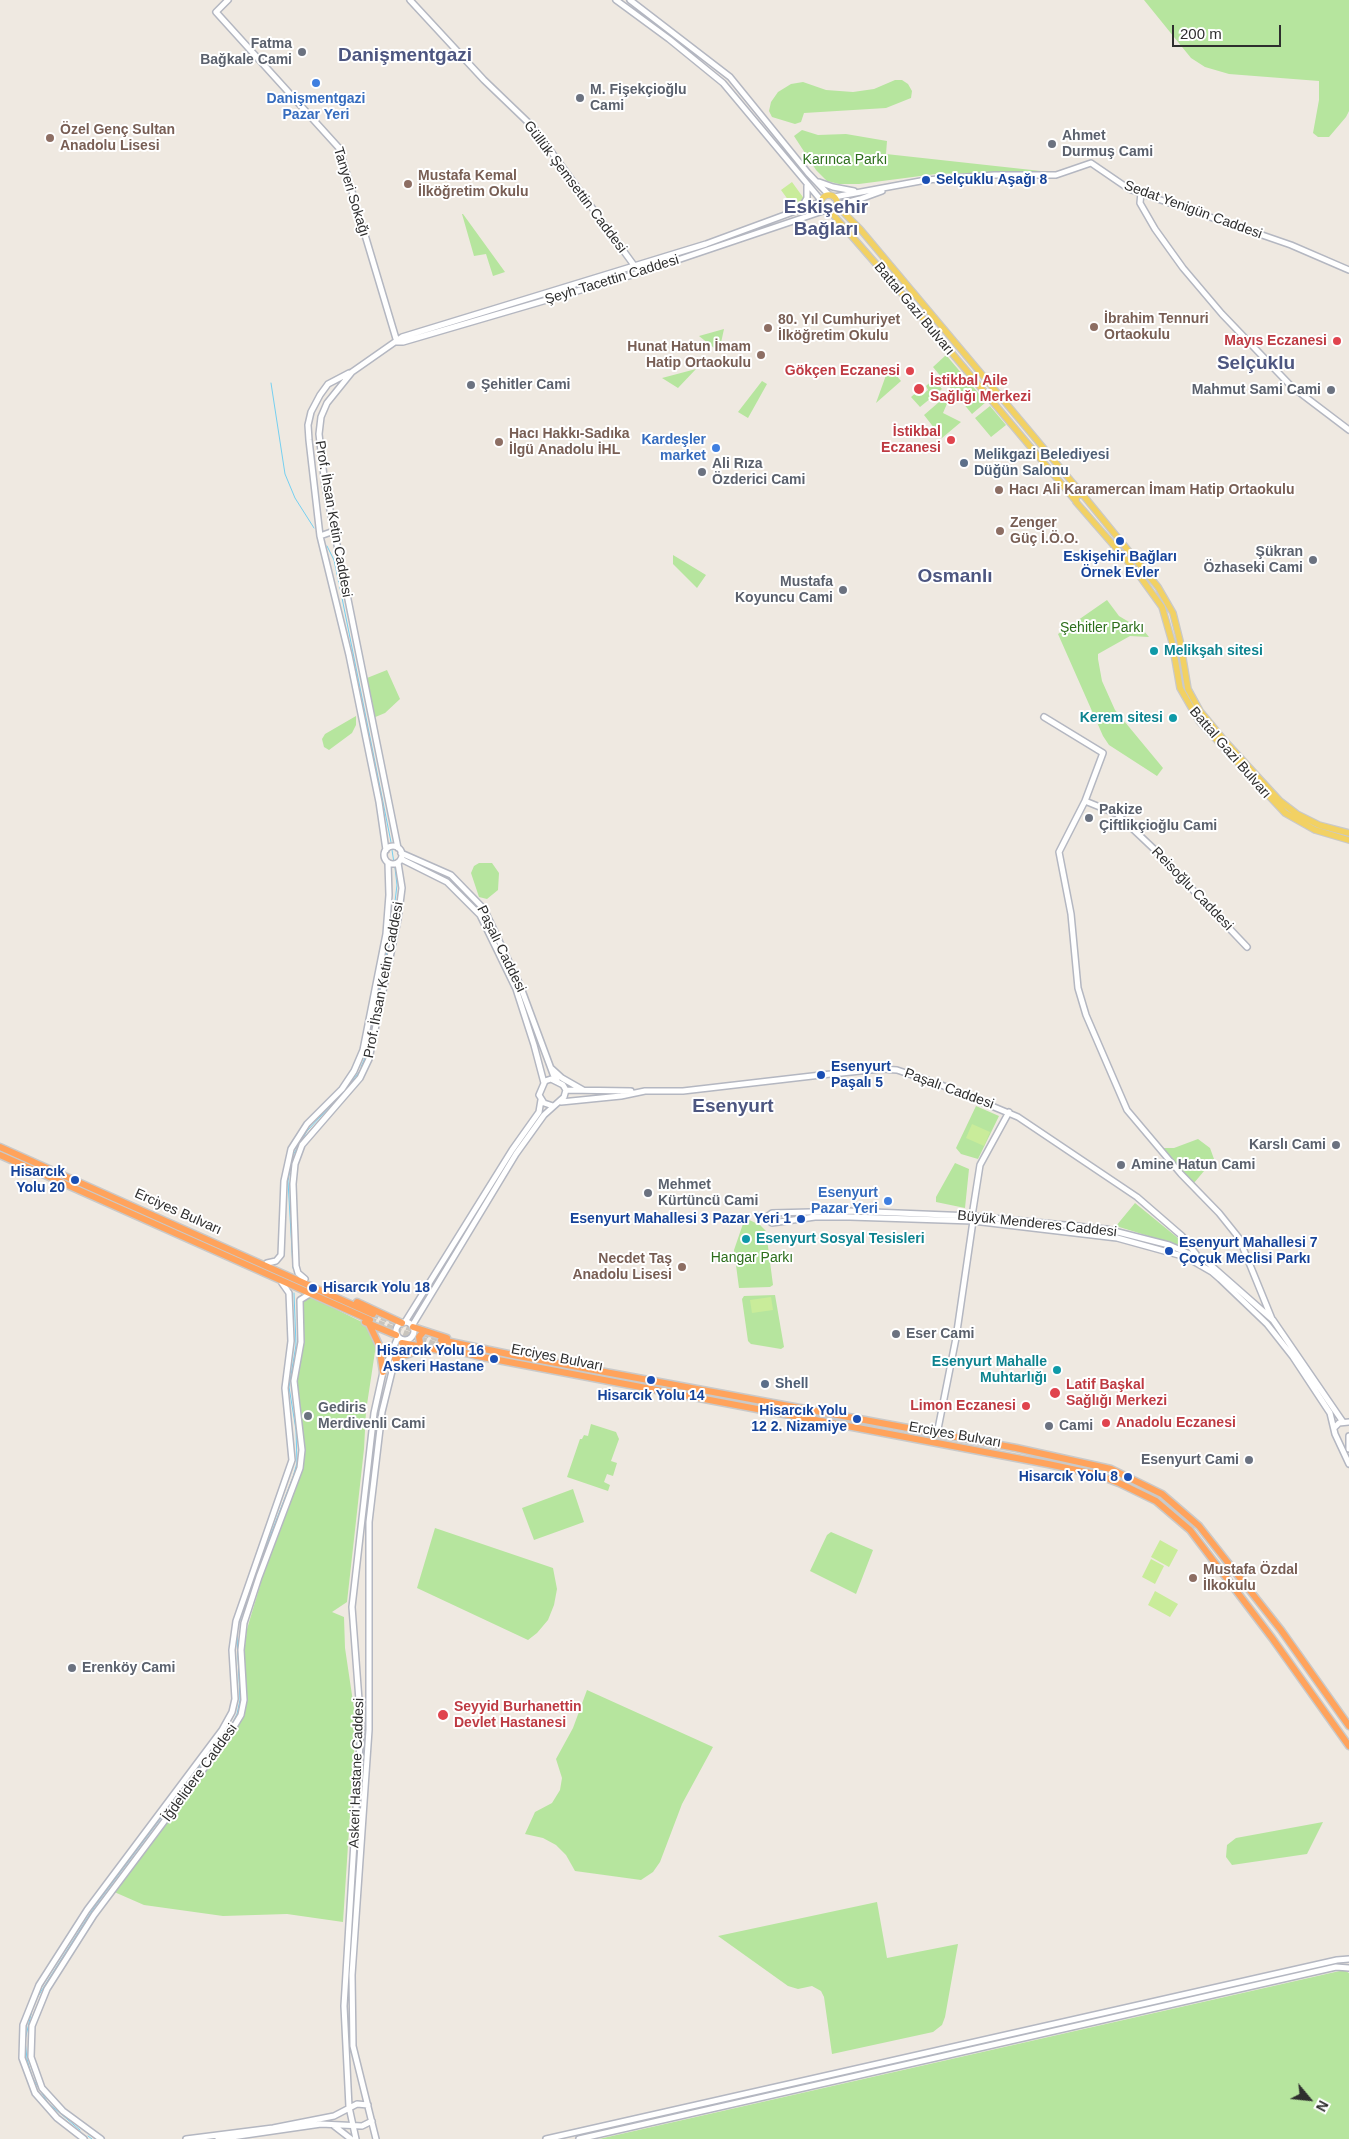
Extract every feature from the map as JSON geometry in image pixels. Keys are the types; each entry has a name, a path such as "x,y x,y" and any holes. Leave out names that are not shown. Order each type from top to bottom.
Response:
{"highway":[{"name":"Erciyes Bulvarı","path":"0,1147 59,1172 370,1319"},
{"name":"Erciyes Bulvarı","path":"0,1155 253,1263"},
{"path":"47,1176 51,1169"},
{"path":"55,1180 59,1172"},
{"path":"253,1263 266,1263 404,1322"},
{"path":"253,1263 282,1283 370,1319 386,1331 397,1336"},
{"path":"370,1319 379,1344 383,1372"},
{"path":"386,1331 394,1328 394,1319"},
{"path":"412,1326 462,1342 616,1371 642,1378"},
{"path":"422,1349 419,1337 424,1331"},
{"path":"400,1343 422,1349 484,1360 548,1369"},
{"name":"Erciyes Bulvarı","path":"1349,1726 1281,1630 1199,1526 1162,1494 1110,1469 1016,1448 642,1378 440,1343 477,1356 1048,1464 1100,1476 1119,1483 1156,1501 1190,1530 1272,1638 1349,1746"},
{"path":"395,1359 422,1349"}],"main road":[{"path":"820,201 832,196 837,205 827,210"},
{"name":"Battal Gazi Bulvarı","path":"820,201 850,232 1136,571 1162,607 1172,642 1180,688 1199,721 1285,813 1315,830 1349,840"},
{"name":"Battal Gazi Bulvarı","path":"837,205 1083,495 1158,587 1173,613 1188,689 1200,711 1224,740 1280,800 1297,814 1319,825 1349,833"},
{"path":"1076,502 1083,502 1083,495"}],"street":[{"name":"Tanyeri Sokağı","path":"228,0 216,12 339,148 397,342"},
{"name":"Güllük Şemsettin Caddesi","path":"410,0 484,80 534,128 639,273"},
{"path":"616,0 670,39 724,83 820,201"},
{"path":"630,0 730,77 813,178 832,196 891,187"},
{"name":"Sedat Yenigün Caddesi","path":"891,187 926,180 977,176 1056,176 1087,162 1094,164 1119,184 1291,245 1349,270"},
{"path":"813,178 833,187 862,192"},
{"path":"800,210 807,198 806,184"},
{"path":"837,205 860,199 891,187"},
{"path":"1141,192 1140,203 1155,229 1183,268 1222,314 1291,386 1349,430"},
{"name":"Şeyh Tacettin Caddesi","path":"352,372 402,337 730,236 820,201"},
{"name":"Şeyh Tacettin Caddesi","path":"397,342 403,342 639,273 827,210"},
{"name":"Prof. İhsan Ketin Caddesi","path":"266,1263 276,1261 281,1255 284,1180 291,1148 307,1124 342,1089 354,1071 363,1050 386,934 389,895 388,863 384,857 386,850 379,802 333,582 320,536 308,425 311,412 328,384 339,376 352,372"},
{"name":"Prof. İhsan Ketin Caddesi","path":"305,1279 298,1272 296,1266 292,1184 295,1164 302,1146 360,1078 370,1059 398,919 402,888 400,856 325,485 318,434 326,402 352,372"},
{"path":"311,412 321,417"},
{"path":"320,536 334,531"},
{"path":"1044,717 1103,753 1085,801 1059,852 1071,914 1078,988 1086,1015 1127,1110 1181,1174 1219,1213 1240,1238 1273,1320 1272,1326 1267,1325"},
{"name":"Reisoğlu Caddesi","path":"1085,801 1117,814 1154,848 1247,947"},
{"path":"386,850 391,846 400,856 388,863"},
{"name":"Paşalı Caddesi","path":"400,856 451,875 484,909 520,985 550,1067 558,1081"},
{"name":"Paşalı Caddesi","path":"400,856 448,882 480,916 516,989 544,1083"},
{"path":"550,1067 562,1078 586,1091"},
{"name":"Paşalı Caddesi","path":"561,1102 621,1096 636,1092 683,1091 881,1069 897,1070 1009,1112 1134,1195 1182,1236 1198,1257"},
{"path":"566,1090 561,1102 553,1106 544,1115 516,1154 412,1326 410,1337 400,1343 397,1336 398,1327 412,1313 512,1150 539,1112 541,1100 539,1094 544,1083 551,1079 558,1081 566,1090 636,1092"},
{"path":"541,1100 553,1106"},
{"path":"936,1434 956,1338 980,1164 1009,1112"},
{"name":"Büyük Menderes Caddesi","path":"1337,1437 1330,1412 1293,1357 1267,1325 1212,1272 1169,1251 1094,1234 973,1218 850,1217 775,1222 778,1217 775,1214 848,1211 973,1218 1106,1229 1169,1245 1198,1257 1224,1274 1273,1320 1347,1423"},
{"name":"İğdelidere Caddesi","path":"83,2138 42,2104 28,2080 21,2047 24,2018 39,1985 87,1910 225,1725 232,1712 235,1699 232,1650 236,1621 292,1460 285,1388 291,1341 289,1293 282,1283"},
{"name":"İğdelidere Caddesi","path":"101,2139 53,2102 40,2083 30,2050 33,2020 47,1989 98,1909 229,1735 241,1715 244,1700 241,1645 244,1623 301,1462 294,1381 300,1342 299,1302 302,1297 308,1295"},
{"path":"412,1313 412,1320 418,1317"},
{"path":"394,1319 407,1318 412,1313"},
{"path":"418,1317 420,1326 424,1331"},
{"path":"404,1322 412,1326"},
{"name":"Askeri Hastane Caddesi","path":"356,2139 349,2107 345,2050 345,1977 361,1727 352,1607 374,1414 383,1372 400,1343"},
{"name":"Askeri Hastane Caddesi","path":"368,2105 353,2046 352,1986 369,1730 368,1539 382,1412 400,1343"},
{"path":"1335,1427 1347,1423"},
{"path":"1337,1437 1344,1439 1349,1436 1349,1449"},
{"path":"1337,1437 1349,1464"},
{"path":"546,2139 1337,1960 1349,1959"},
{"path":"579,2139 1336,1967 1348,1966"},
{"path":"186,2139 273,2128 334,2116 349,2107 359,2104 368,2105 376,2139"},
{"path":"218,2139 332,2124 362,2126 372,2121"},
{"path":"332,2124 351,2139"},
{"path":"76,2134 87,2130"}],"green space":[{"path":"1144,0 1349,0 1349,111 1346,117 1329,137 1318,137 1313,133 1319,100 1319,81 1229,74 1205,67 1191,58"},
{"path":"895,80 902,80 908,84 912,91 911,98 886,108 804,113 801,122 795,124 772,117 769,111 771,102 778,92 791,84 803,82 826,90 853,92 874,89"},
{"name":"Karınca Parkı","path":"802,130 818,135 846,134 887,141 886,154 1041,171 936,174 859,184 839,184 827,181 816,170 794,136"},
{"path":"792,182 805,200 794,208 781,190"},
{"path":"462,214 505,272 493,276 486,254 474,256"},
{"path":"724,329 719,352 699,336"},
{"path":"946,355 986,402 972,414 933,367"},
{"path":"889,367 901,381 876,403"},
{"path":"696,369 678,388 662,378"},
{"path":"934,379 942,389 920,407 911,397 918,391 923,394 928,390 926,386"},
{"path":"762,381 767,384 748,418 738,412"},
{"path":"946,396 949,399 943,413 961,422 942,438 924,415"},
{"path":"990,406 1006,425 991,437 975,418"},
{"path":"673,555 706,575 697,588 673,564"},
{"name":"Şehitler Parkı","path":"1107,600 1119,616 1144,631 1149,637 1130,636 1098,654 1098,659 1102,681 1115,710 1163,768 1157,776 1109,745 1103,736 1058,634"},
{"path":"387,670 400,699 385,713 373,718 367,678"},
{"path":"356,716 356,725 352,733 329,750 324,747 322,739 325,734"},
{"path":"479,863 492,863 499,873 498,890 487,899 479,897 471,873 474,866"},
{"path":"976,1106 999,1116 978,1159 961,1154 956,1148"},
{"path":"972,1124 990,1132 984,1146 966,1138"},
{"path":"1198,1139 1210,1148 1214,1159 1194,1183 1160,1148 1174,1148"},
{"path":"955,1163 969,1169 965,1208 936,1202 936,1197"},
{"path":"1135,1203 1184,1243 1184,1247 1116,1226"},
{"name":"Hangar Parkı","path":"745,1218 760,1225 766,1231 773,1285 770,1287 739,1288 734,1250"},
{"path":"301,1292 370,1326 376,1345 366,1411 364,1449 347,1602 332,1612 344,1617 345,1648 356,1722 343,1922 287,1914 223,1916 144,1905 112,1891 193,1784 244,1709 243,1662 247,1629 265,1569 301,1469 295,1388 301,1344"},
{"name":"Hangar Parkı","path":"775,1295 784,1347 781,1349 751,1344 748,1341 742,1299 744,1296"},
{"path":"771,1297 773,1310 752,1313 750,1300"},
{"path":"591,1424 616,1432 619,1439 611,1461 617,1463 613,1476 607,1474 604,1482 610,1485 608,1491 567,1477 580,1439 584,1435 588,1436"},
{"path":"573,1489 584,1522 534,1540 522,1508"},
{"path":"435,1528 553,1568 557,1589 554,1605 548,1620 537,1633 528,1640 417,1588"},
{"path":"831,1532 873,1550 856,1594 810,1571 827,1535"},
{"path":"1160,1540 1178,1550 1169,1567 1151,1557"},
{"path":"1151,1559 1164,1566 1155,1584 1142,1577"},
{"path":"1155,1591 1178,1604 1170,1617 1148,1605"},
{"path":"587,1690 713,1747 682,1804 660,1862 653,1872 641,1880 575,1871 566,1855 556,1845 543,1838 525,1834 535,1812 552,1803 560,1790 562,1778 556,1759 573,1728"},
{"path":"1323,1822 1307,1854 1232,1865 1226,1857 1227,1845 1236,1838"},
{"path":"877,1902 887,1958 958,1944 945,2017 942,2025 933,2032 832,2054 824,1997 821,1991 812,1986 798,1989 788,1986 718,1936"},
{"path":"1344,1970 1349,1973 1349,2139 599,2139"}],"waterway":[{"path":"271,383 285,474 295,498 314,528"},
{"path":"327,546 334,560 339,583 391,842"},
{"path":"392,850 394,863"},
{"path":"375,1013 392,926 397,885 395,868"},
{"path":"361,1067 367,1053 373,1021"},
{"path":"293,1268 288,1181 292,1157 307,1131 348,1087 359,1072"},
{"path":"257,1570 297,1463 296,1430 289,1387 296,1345 294,1293"},
{"path":"239,1623 244,1607"},
{"path":"183,1788 231,1726 237,1714 240,1700 237,1635"},
{"path":"35,2001 95,1906 178,1795"},
{"path":"32,2010 25,2040 27,2059 32,2077 48,2103 80,2130"},
{"path":"88,2136 92,2139"}],"tunnel":[{"path":"373,1314 441,1340"},
{"path":"370,1320 439,1346"}],"place":[{"name":"Fatma Bağkale Cami","path":"302,52"},
{"name":"Danişmentgazi Pazar Yeri","path":"316,83"},
{"name":"M. Fişekçioğlu Cami","path":"580,98"},
{"name":"Özel Genç Sultan Anadolu Lisesi","path":"50,138"},
{"name":"Ahmet Durmuş Cami","path":"1052,144"},
{"name":"Selçuklu Aşağı 8","path":"926,180"},
{"name":"Mustafa Kemal İlköğretim Okulu","path":"408,184"},
{"name":"İbrahim Tennuri Ortaokulu","path":"1094,327"},
{"name":"80. Yıl Cumhuriyet İlköğretim Okulu","path":"768,328"},
{"name":"Mayıs Eczanesi","path":"1337,341"},
{"name":"Hunat Hatun İmam Hatip Ortaokulu","path":"761,355"},
{"name":"Gökçen Eczanesi","path":"910,371"},
{"name":"Şehitler Cami","path":"471,385"},
{"name":"İstikbal Aile Sağlığı Merkezi","path":"919,389"},
{"name":"Mahmut Sami Cami","path":"1331,390"},
{"name":"İstikbal Eczanesi","path":"951,440"},
{"name":"Hacı Hakkı-Sadıka İlgü Anadolu İHL","path":"499,442"},
{"name":"Kardeşler market","path":"716,448"},
{"name":"Melikgazi Belediyesi Düğün Salonu","path":"964,463"},
{"name":"Ali Rıza Özderici Cami","path":"702,472"},
{"name":"Hacı Ali Karamercan İmam Hatip Ortaokulu","path":"999,490"},
{"name":"Zenger Güç İ.Ö.O.","path":"1000,531"},
{"name":"Eskişehir Bağları Örnek Evler","path":"1120,541"},
{"name":"Şükran Özhaseki Cami","path":"1313,560"},
{"name":"Mustafa Koyuncu Cami","path":"843,590"},
{"name":"Melikşah sitesi","path":"1154,651"},
{"name":"Kerem sitesi","path":"1173,718"},
{"name":"Pakize Çiftlikçioğlu Cami","path":"1089,818"},
{"name":"Esenyurt Paşalı 5","path":"821,1075"},
{"name":"Karslı Cami","path":"1336,1145"},
{"name":"Amine Hatun Cami","path":"1121,1165"},
{"name":"Hisarcık Yolu 20","path":"75,1180"},
{"name":"Mehmet Kürtüncü Cami","path":"648,1193"},
{"name":"Esenyurt Pazar Yeri","path":"888,1201"},
{"name":"Esenyurt Mahallesi 3 Pazar Yeri 1","path":"801,1219"},
{"name":"Esenyurt Sosyal Tesisleri","path":"746,1239"},
{"name":"Esenyurt Mahallesi 7 Çoçuk Meclisi Parkı","path":"1169,1251"},
{"name":"Necdet Taş Anadolu Lisesi","path":"682,1267"},
{"name":"Hisarcık Yolu 18","path":"313,1288"},
{"name":"Eser Cami","path":"896,1334"},
{"name":"Hisarcık Yolu 16 Askeri Hastane","path":"494,1359"},
{"name":"Esenyurt Mahalle Muhtarlığı","path":"1057,1370"},
{"name":"Hisarcık Yolu 14","path":"651,1380"},
{"name":"Shell","path":"765,1384"},
{"name":"Latif Başkal Sağlığı Merkezi","path":"1055,1393"},
{"name":"Limon Eczanesi","path":"1026,1406"},
{"name":"Gediris Merdivenli Cami","path":"308,1416"},
{"name":"Hisarcık Yolu 12 2. Nizamiye","path":"857,1419"},
{"name":"Anadolu Eczanesi","path":"1106,1423"},
{"name":"Cami","path":"1049,1426"},
{"name":"Esenyurt Cami","path":"1249,1460"},
{"name":"Hisarcık Yolu 8","path":"1128,1477"},
{"name":"Mustafa Özdal İlkokulu","path":"1193,1578"},
{"name":"Erenköy Cami","path":"72,1668"},
{"name":"Seyyid Burhanettin Devlet Hastanesi","path":"443,1715"}],"district":[{"name":"Danişmentgazi","path":"405,56"},
{"name":"Eskişehir Bağları","path":"826,219"},
{"name":"Selçuklu","path":"1256,364"},
{"name":"Osmanlı","path":"955,577"},
{"name":"Esenyurt","path":"733,1107"}]}
